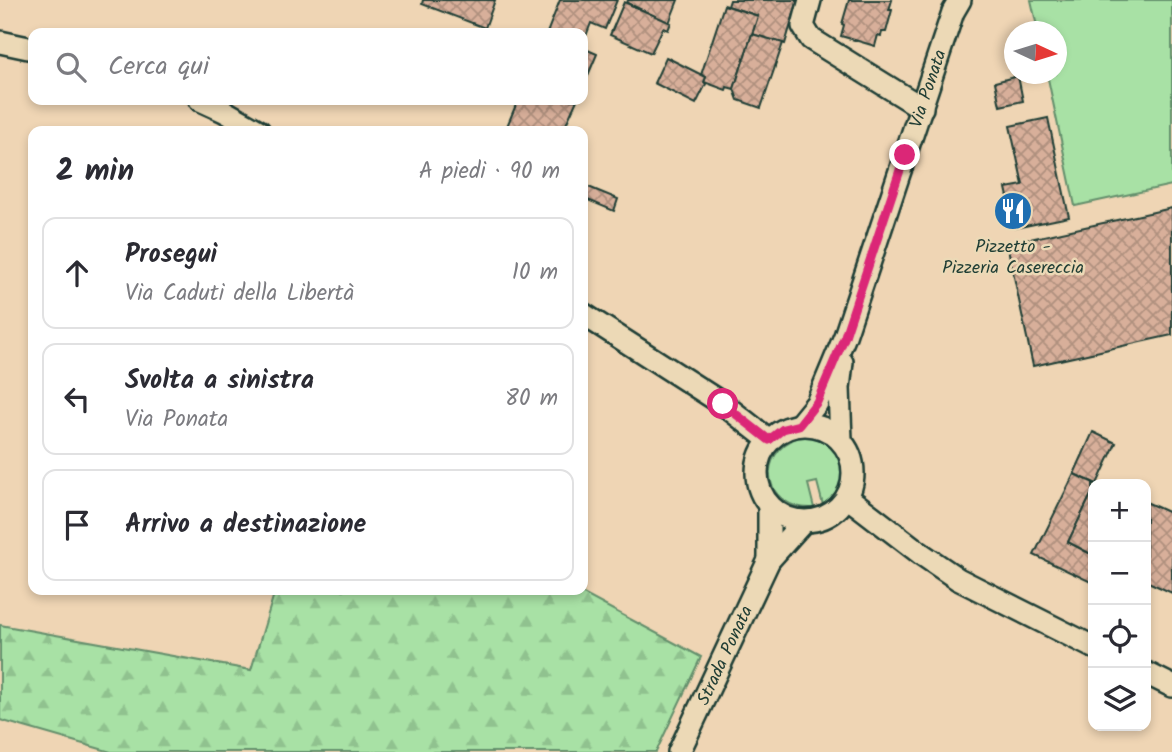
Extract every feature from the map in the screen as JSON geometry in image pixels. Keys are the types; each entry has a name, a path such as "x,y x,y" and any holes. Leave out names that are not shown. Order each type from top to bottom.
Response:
{"street":[{"path":"810,0 803,26 811,39 922,108"},
{"name":"Via Ponata","path":"799,425 817,402 845,336 953,12 960,0"},
{"path":"0,42 28,48"},
{"path":"211,105 250,126"},
{"path":"588,317 723,404 769,440"},
{"name":"Via Ponata","path":"841,440 839,388 845,336"},
{"path":"799,425 814,425 829,430 841,440 853,467 852,483 847,497 829,516 817,521 790,520 779,515 761,494 756,480 756,466 769,440 783,429 799,425"},
{"path":"847,497 958,579 1088,645"},
{"name":"Strada Ponata","path":"769,506 769,560"},
{"name":"Strada Ponata","path":"679,752 769,560 803,522"},
{"path":"1151,676 1172,687"}],"green space":[{"path":"1031,0 1172,0 1172,185 1075,206 1049,84 1067,84 1067,21 1036,21"},
{"path":"801,436 815,438 827,444 836,452 841,462 840,484 834,495 823,505 817,482 808,484 814,508 797,506 784,500 775,491 770,480 770,467 775,455 785,444"},
{"path":"274,595 585,595 701,657 656,752 111,752 0,720 0,625 251,670"}],"building":[{"path":"423,0 495,0 485,28 422,4"},
{"path":"560,0 617,0 605,29 591,23 588,31 588,28 549,28"},
{"path":"628,0 678,0 669,23 627,3"},
{"path":"730,0 798,0 785,44 752,34 758,16 728,6"},
{"path":"849,0 892,0 886,32 878,35 875,46 841,36"},
{"path":"624,2 671,23 668,30 663,28 651,53 610,35"},
{"path":"724,5 758,16 734,89 727,87 726,90 704,82 706,77 701,75"},
{"path":"752,34 783,43 761,108 738,100 734,89"},
{"path":"588,50 597,54 588,75"},
{"path":"666,57 706,77 706,84 696,104 654,83"},
{"path":"1004,80 1004,84 1020,84 1023,101 1000,106 995,82"},
{"path":"516,105 575,105 565,126 507,126"},
{"path":"1048,118 1069,217 1015,228 1006,188 1023,185 1010,126"},
{"path":"588,187 618,199 614,211 588,200"},
{"path":"1172,208 1172,335 1033,366 1007,244"},
{"path":"1093,432 1116,443 1099,479 1088,480 1074,474"},
{"path":"1074,474 1088,480 1088,501 1068,542 1088,552 1088,581 1034,555"},
{"path":"1088,501 1088,552 1068,542"},
{"path":"1151,504 1172,514 1172,593 1151,583"}],"place":[{"name":"Pizzetto - Pizzeria Casereccia","path":"1013,211"}],"route":[{"path":"723,404 769,440 783,429 799,425 817,402 845,336 905,155"}]}
